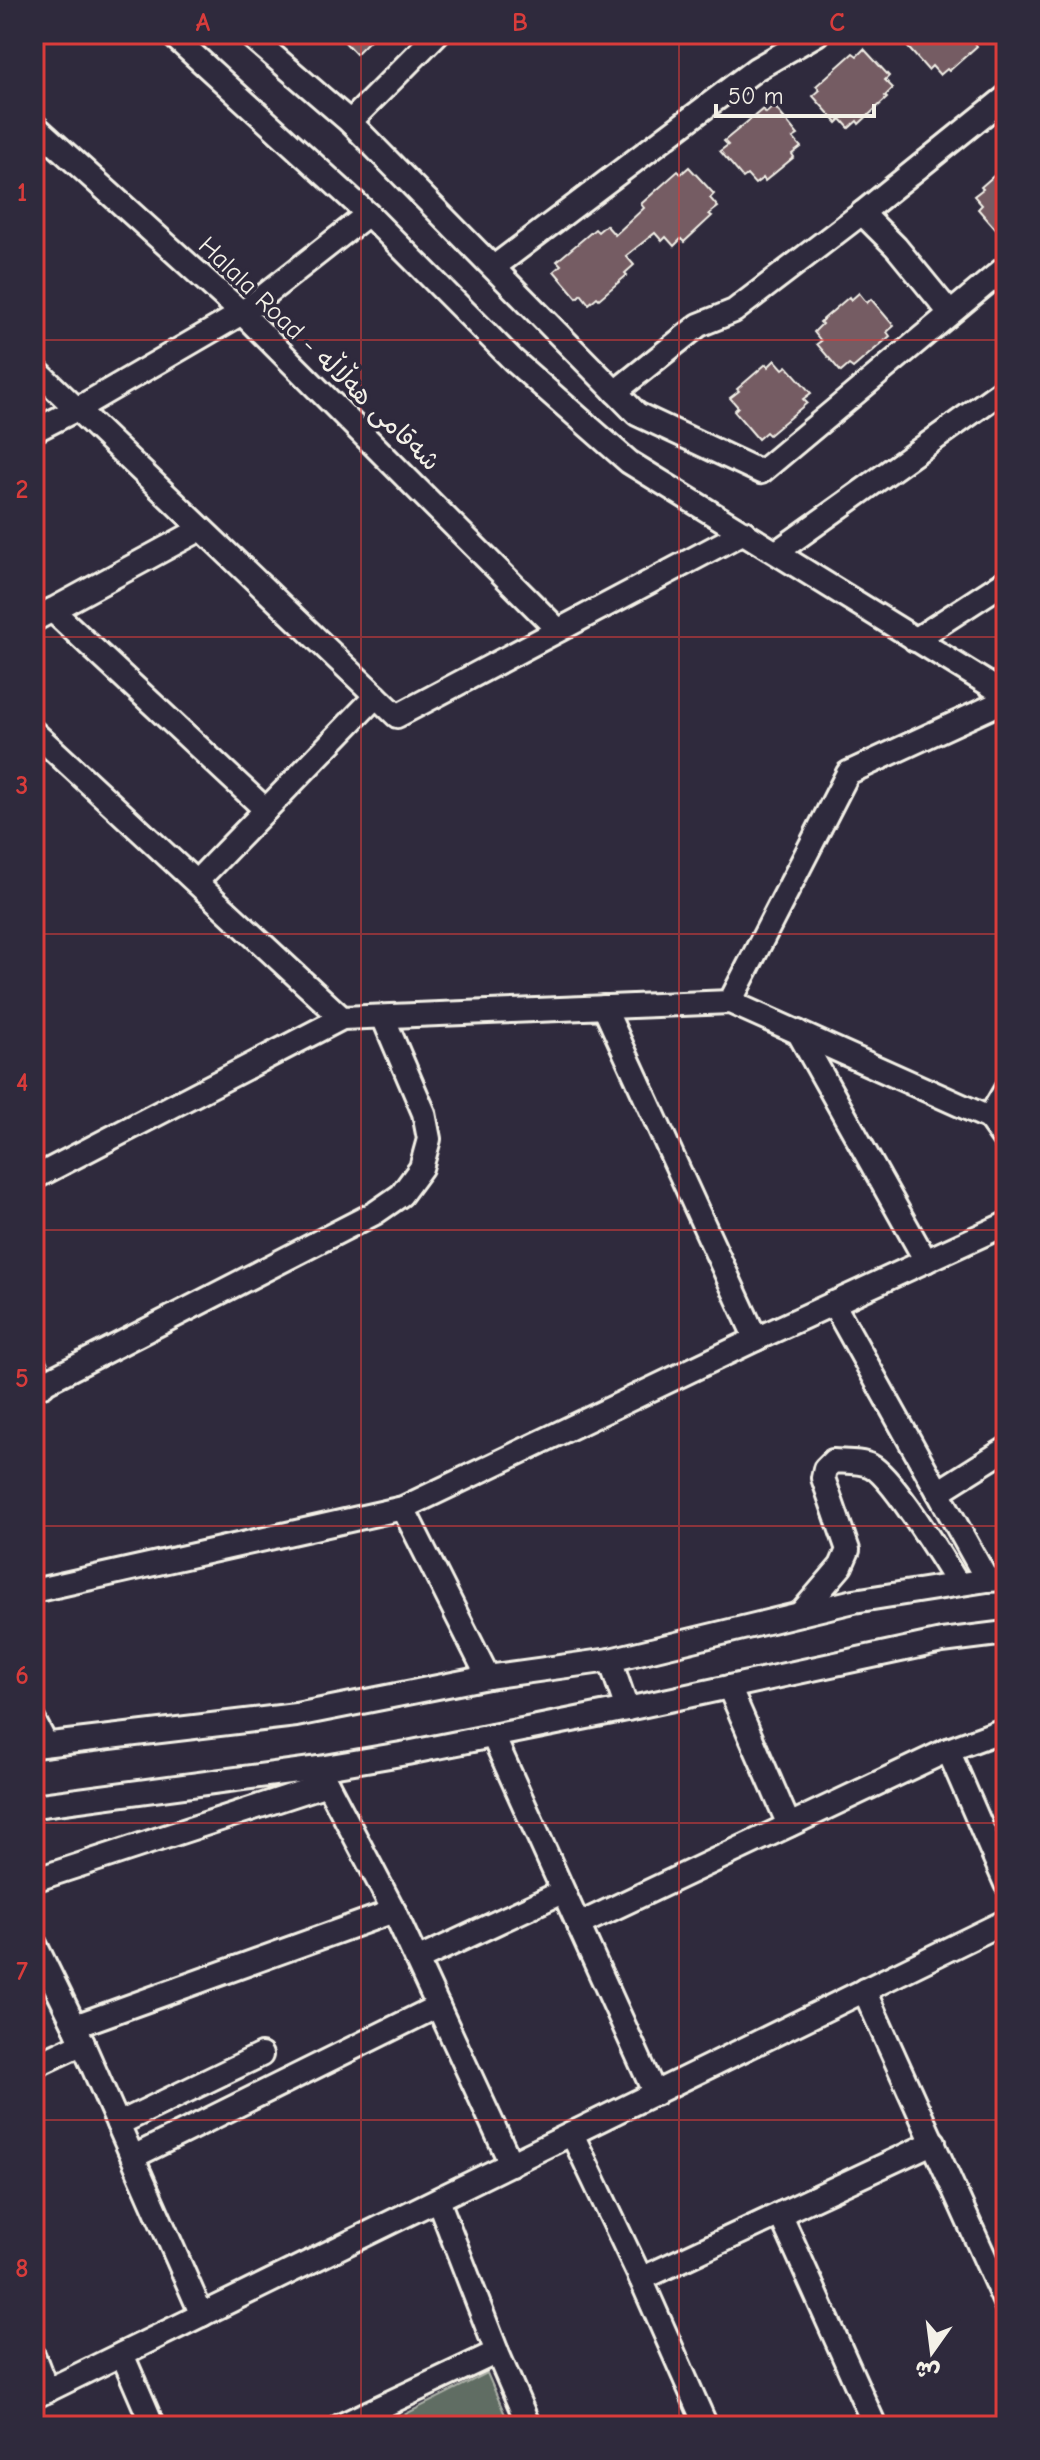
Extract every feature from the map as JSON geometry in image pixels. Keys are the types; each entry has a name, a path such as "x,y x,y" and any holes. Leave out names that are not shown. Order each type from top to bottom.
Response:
{"street":[{"path":"171,34 368,214 513,360 629,462 1006,698"},
{"path":"248,34 350,122 637,414 761,472 1006,267"},
{"path":"350,122 437,34"},
{"path":"494,267 756,69 817,34"},
{"path":"615,392 699,325 734,311 1006,97"},
{"name":"Halala Road - شەقامی هەڵاڵە","path":"34,125 242,313 558,630"},
{"path":"862,213 896,247 950,313"},
{"path":"34,431 242,313 368,214"},
{"path":"34,368 397,716 744,532"},
{"path":"777,552 1006,388"},
{"path":"201,529 43,615 266,810"},
{"path":"915,640 1006,581"},
{"path":"197,881 376,696"},
{"path":"730,1002 848,773 1006,698"},
{"path":"34,732 342,1018"},
{"path":"34,1178 342,1018 730,1002 989,1118 1006,1142"},
{"path":"604,1007 756,1339"},
{"path":"37,1379 375,1213 401,1195 421,1168 429,1139 424,1113 383,1017"},
{"path":"798,1032 926,1261"},
{"path":"989,1118 1006,1089"},
{"path":"42,1589 403,1508 756,1339 1006,1224"},
{"path":"34,1721 40,1745 296,1715 488,1677 610,1660 854,1601 996,1580 938,1492 833,1303"},
{"path":"938,1492 1006,1449"},
{"path":"800,1614 841,1566 848,1550 823,1478 825,1469 833,1461 871,1466 885,1478 958,1584"},
{"path":"403,1508 488,1677"},
{"path":"34,1880 323,1776 493,1736 942,1641 1006,1633"},
{"path":"610,1660 627,1709"},
{"path":"729,1687 789,1825"},
{"path":"578,1925 948,1750 1006,1729"},
{"path":"493,1736 655,2094"},
{"path":"948,1750 1006,1884"},
{"path":"34,1806 323,1776"},
{"path":"323,1776 394,1911 511,2164"},
{"path":"417,1960 562,1892"},
{"path":"34,2066 79,2035 394,1911"},
{"path":"34,2357 41,2394 1006,1921"},
{"path":"34,1942 79,2035 202,2315"},
{"path":"864,1990 1006,2305"},
{"path":"133,2157 438,2006"},
{"path":"118,2124 261,2055"},
{"path":"572,2134 706,2426"},
{"path":"641,2279 934,2142"},
{"path":"438,2200 529,2426"},
{"path":"780,2214 875,2426"},
{"path":"340,2426 497,2352"},
{"path":"122,2354 153,2426"}],"green space":[{"path":"487,2373 510,2426 382,2426"}],"building":[{"path":"337,34 376,34 356,54"},
{"path":"914,34 986,34 949,71 947,69 940,75 932,66 928,70 904,43"},
{"path":"864,49 889,76 885,80 893,88 885,96 887,98 859,124 857,121 849,128 841,119 837,123 813,96 820,90 816,86 853,53 857,56"},
{"path":"774,106 798,135 793,138 801,147 792,154 794,157 765,181 763,178 755,184 747,175 743,178 720,151 728,145 724,141 763,109 766,113"},
{"path":"1006,165 1006,241 978,209 982,205 974,196"},
{"path":"689,167 714,194 710,198 718,207 709,214 712,216 684,242 681,239 674,246 666,237 662,241 655,233 626,256 634,265 599,299 597,297 589,304 581,294 577,298 554,271 561,265 557,261 595,229 598,232 606,225 615,235 644,208 641,204 678,171 681,174"},
{"path":"859,293 867,303 871,299 894,326 887,332 890,336 853,368 849,365 841,372 817,344 821,341 814,332 822,324 820,322 849,297 851,300"},
{"path":"775,360 783,369 787,366 811,393 803,399 807,403 769,435 766,432 758,439 734,411 738,407 730,398 766,364 768,367"}]}
